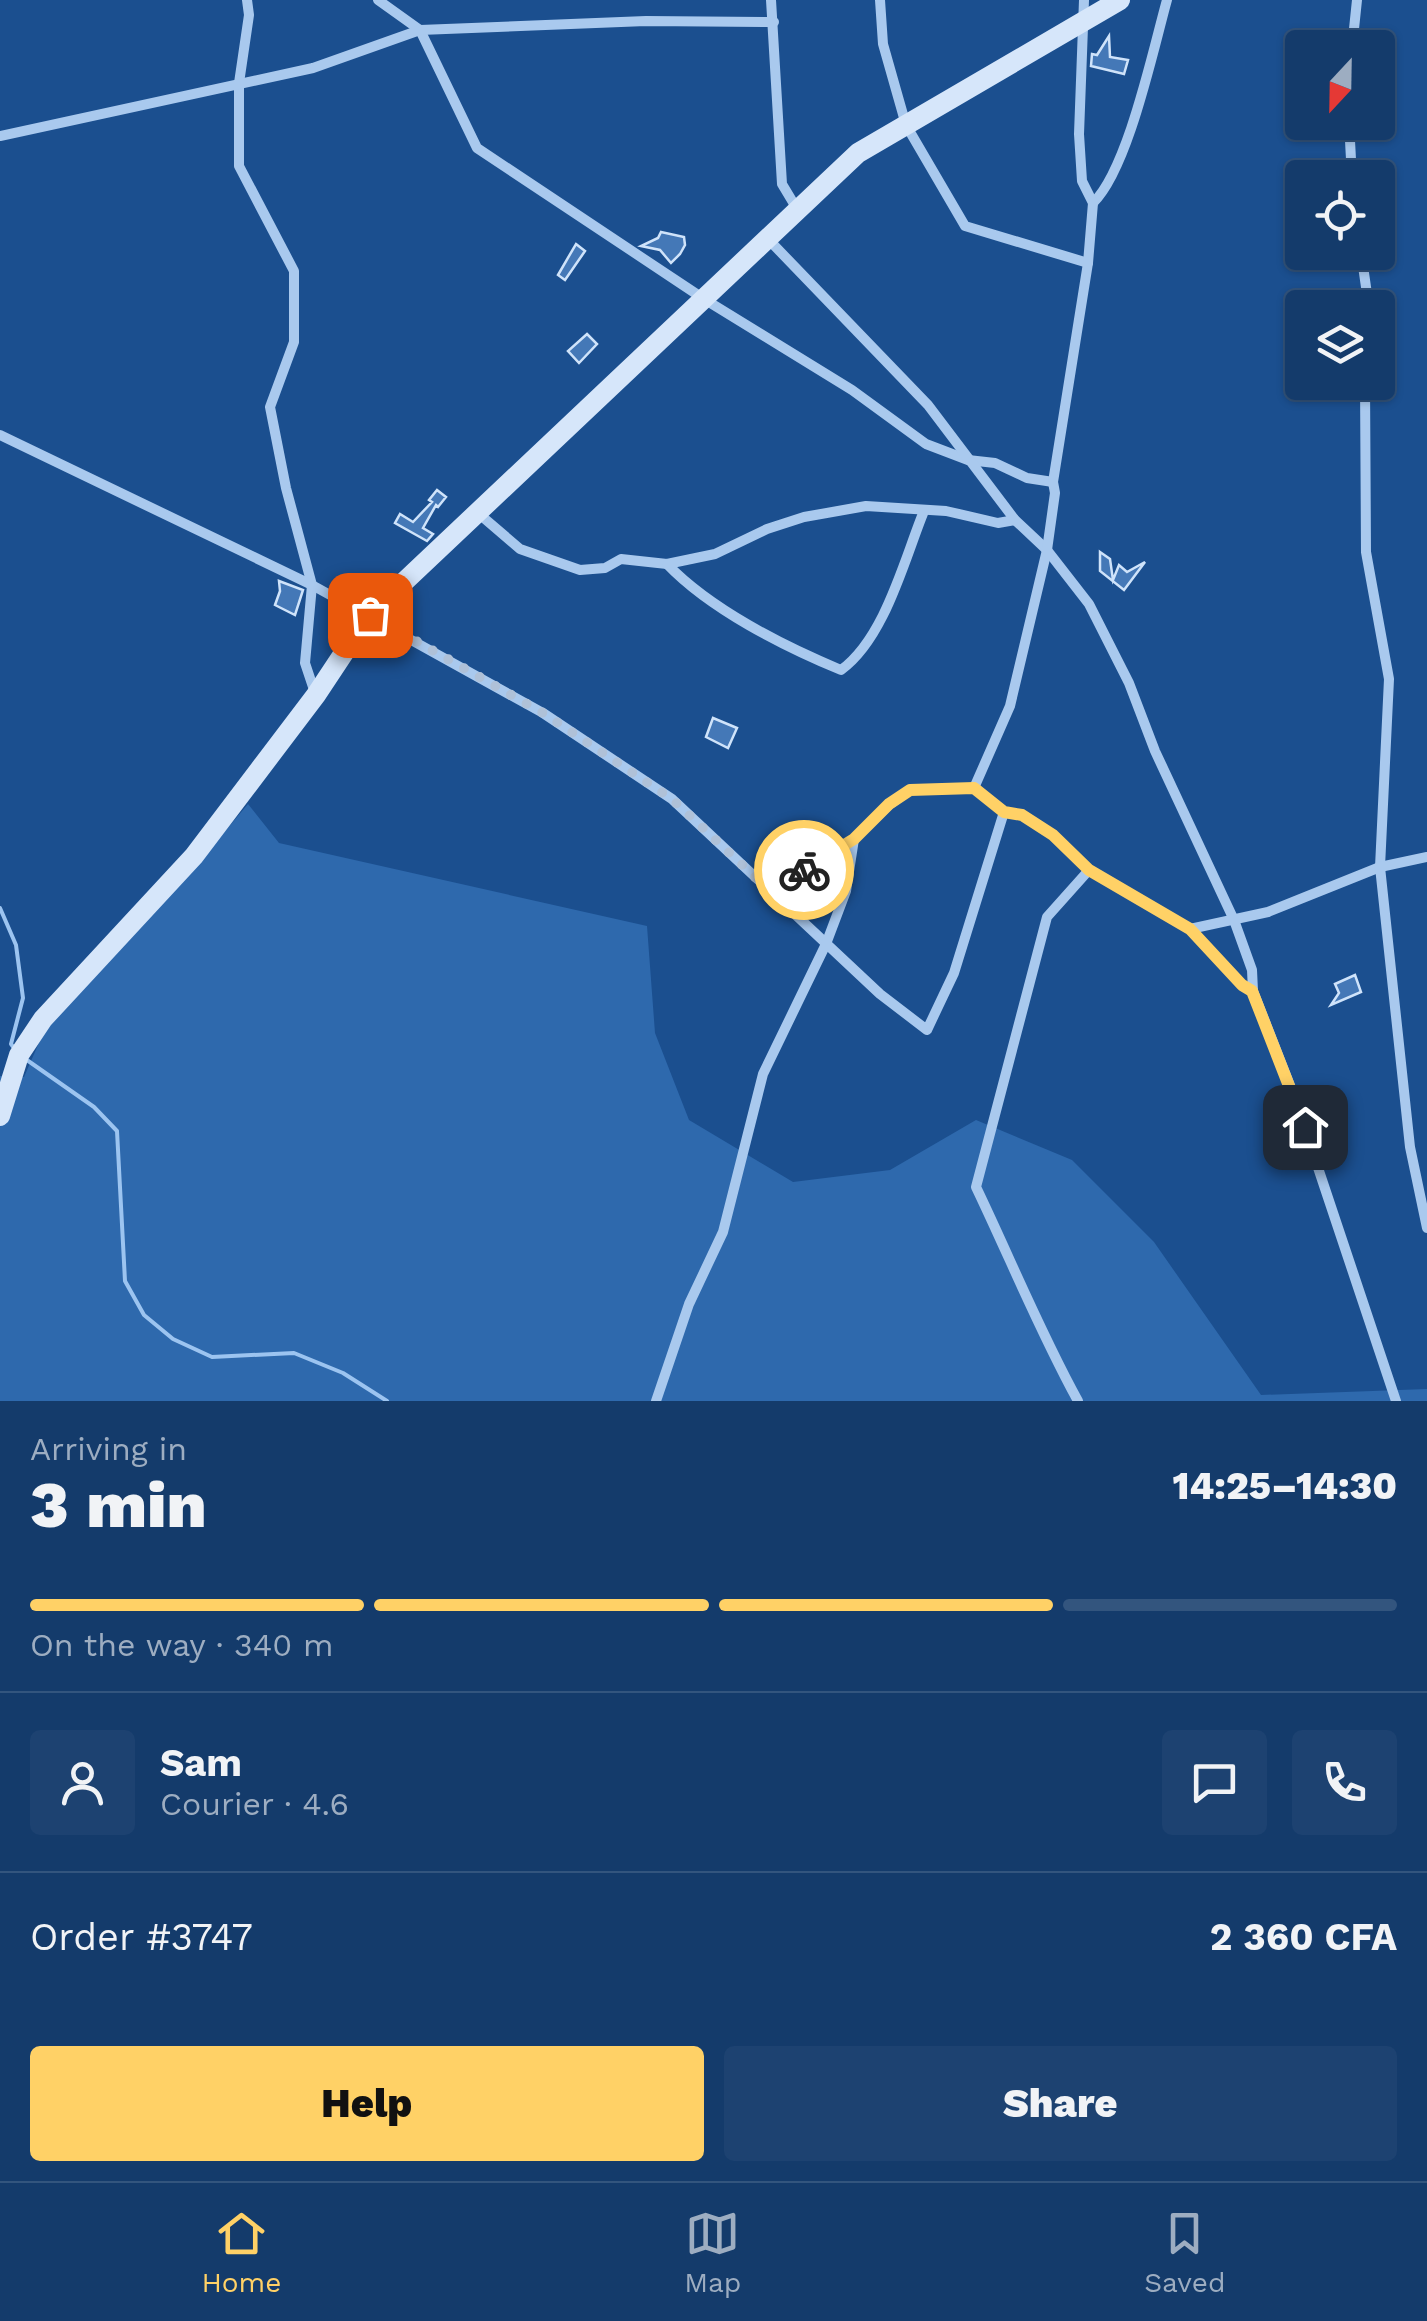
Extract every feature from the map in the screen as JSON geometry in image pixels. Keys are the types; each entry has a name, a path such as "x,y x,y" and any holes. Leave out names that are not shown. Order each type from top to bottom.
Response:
{"main road":[{"path":"0,1116 19,1055 44,1019 194,856 316,695 370,615 858,153 1120,0"}],"street":[{"path":"247,0 250,15 239,83 239,166 294,271 294,342 270,407 286,488 312,585 305,663 316,695"},
{"path":"378,0 420,30 477,148 704,299 852,390 926,444 968,460 995,463 1027,478 1052,482"},
{"path":"771,0 782,184 798,210"},
{"path":"880,0 882,44 906,125 965,226 1088,263"},
{"path":"974,788 1010,706 1046,550 1052,482 1088,263 1094,203 1082,181 1080,150 1084,0"},
{"path":"1094,203 1106,190 1140,102 1167,0"},
{"path":"1354,30 1357,0"},
{"path":"0,136 314,68 420,30 646,21 774,22"},
{"path":"768,238 928,404 1015,520 1046,550 1089,604 1129,683 1155,751 1234,920 1252,970 1252,991 1293,1092 1396,1401"},
{"path":"1365,400 1366,552 1389,678 1380,868 1410,1147 1427,1228"},
{"path":"0,435 312,585 543,713 672,799 880,994 927,1030 954,973 1004,812"},
{"path":"478,512 520,549 580,570 604,568 621,559 668,564 715,554 767,529 804,517 866,506 946,511 998,523 1015,520"},
{"path":"668,564 692,590 811,658 841,670 877,628 924,511"},
{"path":"770,891 854,839 889,804 910,790 974,788 1004,812 1022,815 1053,835 1089,870 1190,929 1252,991"},
{"path":"656,1401 690,1304 722,1232 763,1074 826,944 846,890 854,839"},
{"path":"1190,929 1268,912 1380,868 1427,857"},
{"path":"1078,1401 1048,1347 1033,1306 976,1187 1047,917 1089,870"}],"shaded area":[{"path":"248,804 279,843 647,926 655,1033 689,1120 793,1182 890,1170 976,1120 1072,1160 1154,1242 1261,1395 1427,1389 1427,1401 0,1401 0,1076 24,1077 45,1029"}],"building":[{"path":"1109,36 1110,57 1128,60 1124,74 1091,66 1092,54 1097,55"},
{"path":"661,232 684,237 685,245 671,263 660,250 641,246 658,238"},
{"path":"576,244 585,251 565,280 558,275"},
{"path":"587,334 597,344 579,363 568,351"},
{"path":"437,490 446,497 436,505 423,528 433,534 427,541 395,523 400,514 413,522 432,502 429,500"},
{"path":"1100,552 1110,559 1113,580 1119,565 1127,572 1145,562 1124,590 1100,571"},
{"path":"279,581 303,590 295,615 275,605"},
{"path":"713,718 737,728 728,748 706,737"},
{"path":"1355,975 1361,992 1331,1005 1339,993 1335,984"}],"waterway":[{"path":"0,908 16,945 23,998 11,1044 14,1048"},
{"path":"24,1058 94,1107 117,1131 125,1281 144,1315 173,1339 212,1357 294,1353 343,1373 387,1401"}],"way so far":[{"path":"370,615 543,713 672,799 770,891 804,870"}],"route":[{"path":"804,870 854,839 889,804 910,790 974,788 1004,812 1022,815 1053,835 1089,870 1190,929 1252,991 1305,1127"}]}
